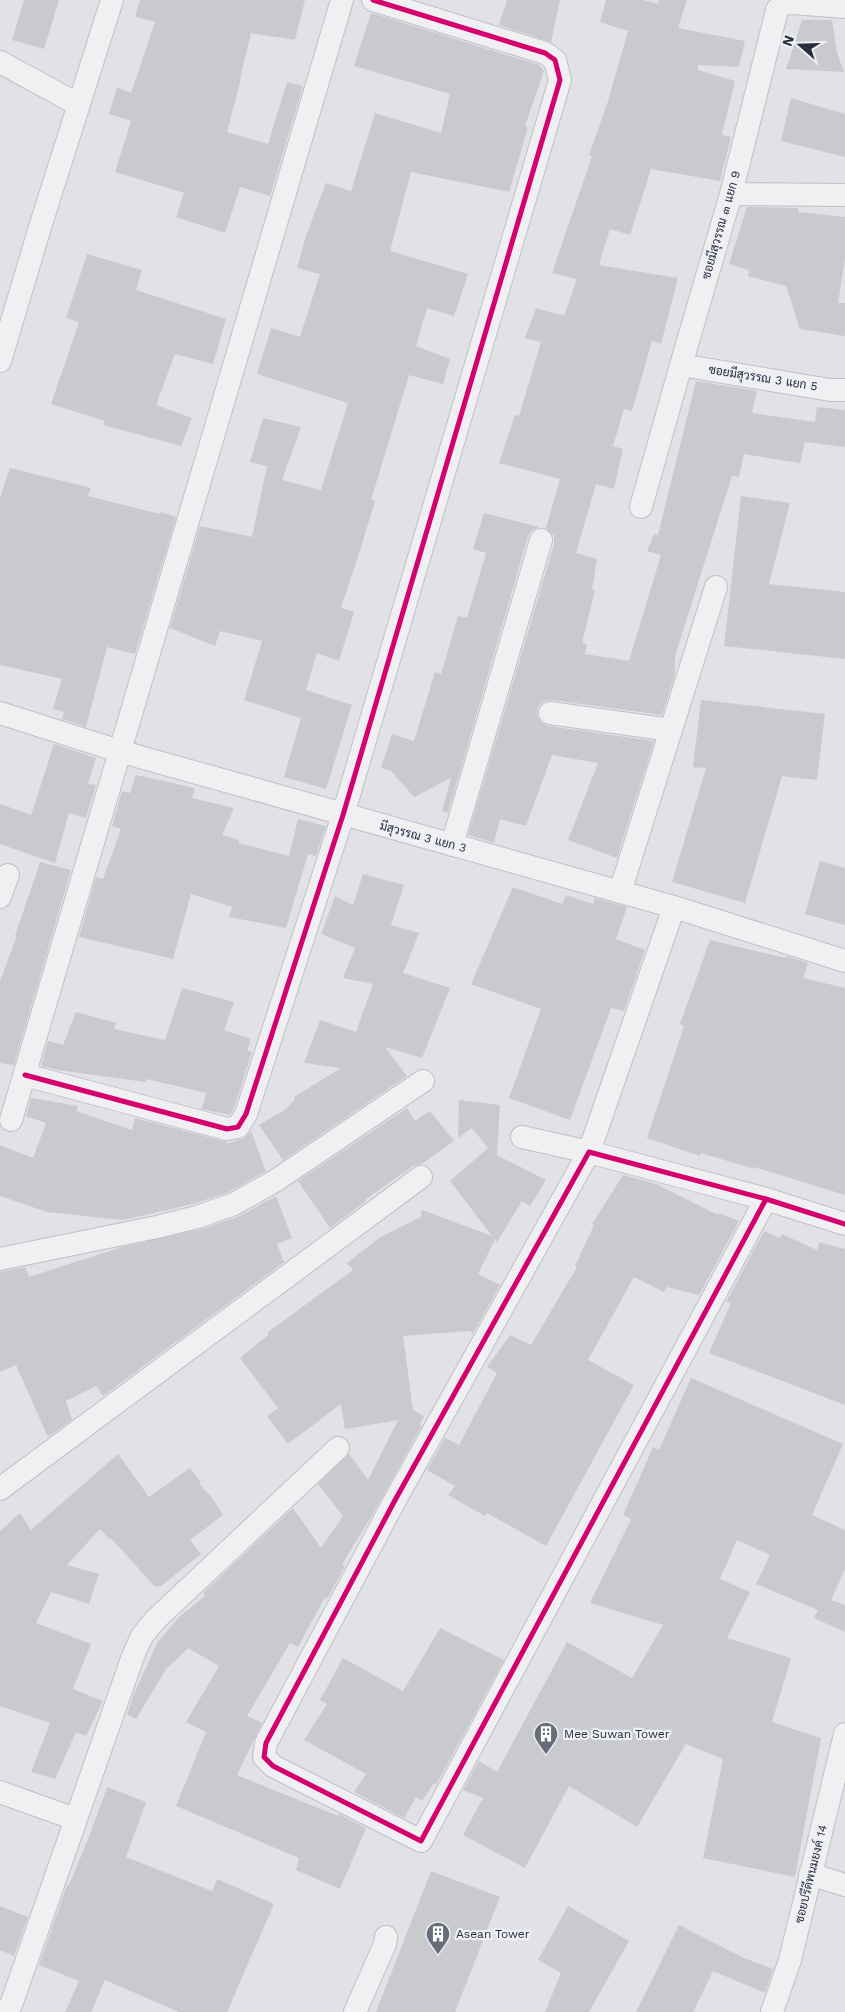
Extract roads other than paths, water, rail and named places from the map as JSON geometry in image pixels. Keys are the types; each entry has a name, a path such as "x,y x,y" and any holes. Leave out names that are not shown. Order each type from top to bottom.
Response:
{"street":[{"path":"0,361 40,224 112,0"},
{"path":"11,1120 342,0"},
{"path":"24,1075 227,1130 238,1127 246,1114 343,815 560,80 555,60 545,53 373,0"},
{"name":"ซอยมีสุวรรณ ๓ แยก 9","path":"641,507 731,194 777,10 783,4 792,3 845,7"},
{"path":"0,62 79,105"},
{"path":"731,194 845,195"},
{"name":"ซอยมีสุวรรณ 3 แยก 5","path":"681,365 830,390 845,390"},
{"path":"452,845 541,540"},
{"path":"620,892 716,587"},
{"path":"550,713 671,730"},
{"name":"มีสุวรรณ 3 แยก 3","path":"0,714 119,751 674,907 845,961"},
{"path":"0,897 8,875"},
{"path":"674,907 589,1152 394,1502 266,1743 264,1757 272,1766 422,1841 766,1199"},
{"path":"0,1259 157,1227 197,1217 234,1204 275,1181 424,1082"},
{"path":"522,1137 589,1152 766,1199 845,1224"},
{"path":"0,1489 421,1177"},
{"path":"5,2012 11,2006 133,1656 142,1636 155,1620 338,1448"},
{"name":"ซอยปรีดีพนมยงค์ 14","path":"772,2012 790,1960 845,1734"},
{"path":"0,1792 76,1820"},
{"path":"810,1874 845,1885"},
{"path":"355,2012 385,1944 386,1936"}],"place":[{"name":"Mee Suwan Tower","path":"546,1755"},
{"name":"Asean Tower","path":"438,1955"}]}
